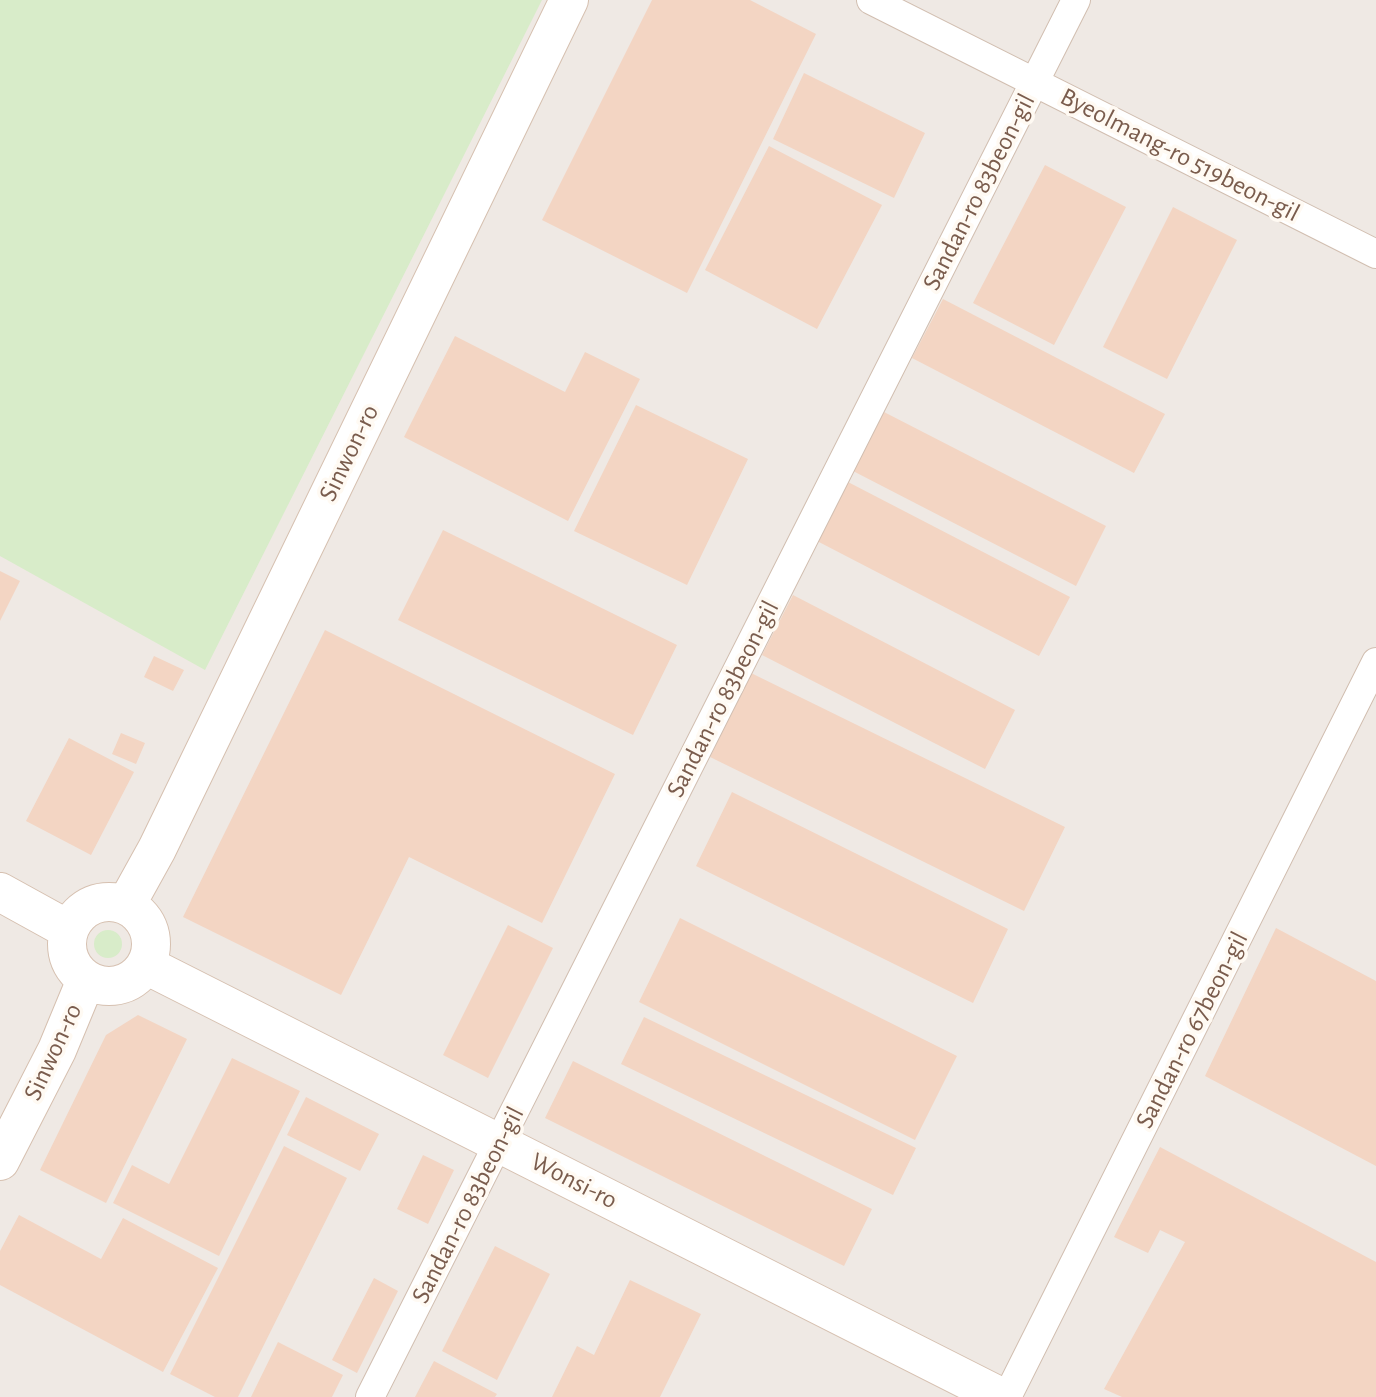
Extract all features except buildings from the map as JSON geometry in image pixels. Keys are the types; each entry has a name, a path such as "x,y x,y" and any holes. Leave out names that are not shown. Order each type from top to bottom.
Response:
{"street":[{"name":"Sinwon-ro","path":"126,905 163,837 569,0"},
{"name":"Byeolmang-ro 519beon-gil","path":"870,0 1376,254"},
{"name":"Sandan-ro 83beon-gil","path":"370,1397 1076,0"},
{"name":"Sandan-ro 67beon-gil","path":"1007,1397 1376,662"},
{"path":"0,892 69,930"},
{"path":"112,901 126,905 146,924 150,951 146,965 126,983 98,985 86,980 75,971 66,944 75,918 85,908 98,903 112,901"},
{"name":"Wonsi-ro","path":"146,965 1002,1397"},
{"name":"Sinwon-ro","path":"0,1161 57,1050 86,980"}],"shaded area":[{"path":"0,0 1376,0 1376,1397 0,1397"}],"green space":[{"path":"0,0 542,0 205,670 0,556"},
{"path":"108,930 118,934 122,944 118,954 108,958 98,954 94,944 98,934"}]}
